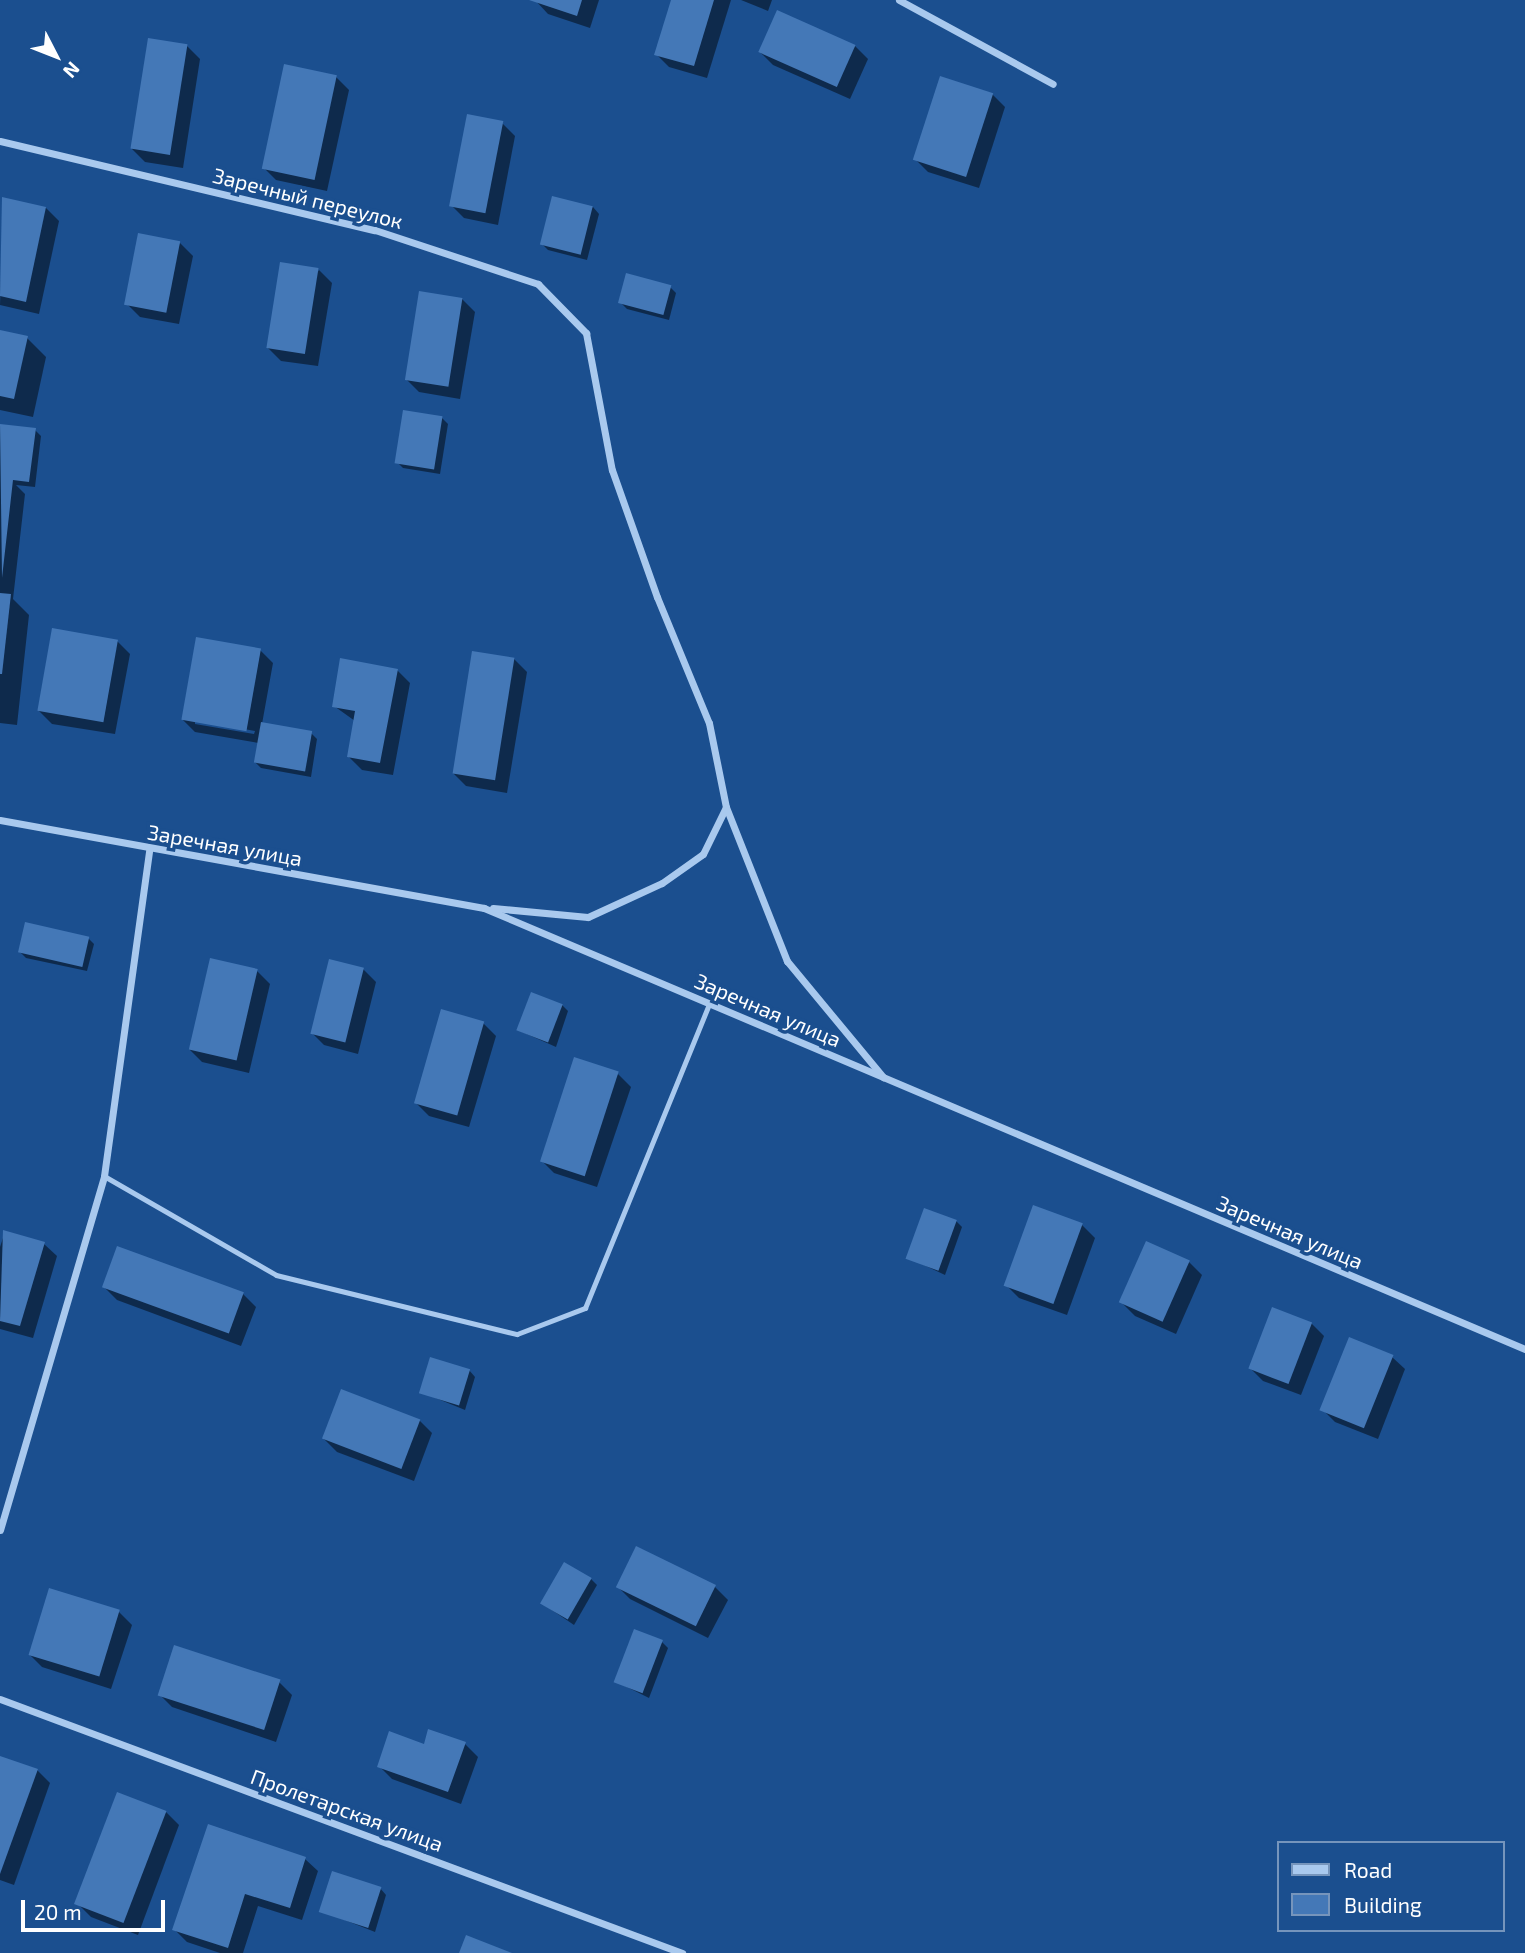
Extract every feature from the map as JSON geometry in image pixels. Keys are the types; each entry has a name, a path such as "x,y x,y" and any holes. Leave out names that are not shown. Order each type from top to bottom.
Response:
{"street":[{"path":"899,0 1053,84"},
{"name":"Заречный переулок","path":"0,141 375,230 538,285 586,333 612,470 657,597 709,723 726,807"},
{"path":"484,908 588,917 662,883 703,854 726,807"},
{"path":"726,807 787,961 885,1080"},
{"name":"Заречная улица","path":"0,820 149,850 484,908 1525,1349"},
{"path":"0,1530 104,1177 149,850"},
{"name":"Пролетарская улица","path":"0,1699 682,1953"}],"lane":[{"path":"104,1177 276,1275 517,1335 585,1308 709,1004"}],"building":[{"path":"529,0 582,0 577,16"},
{"path":"671,0 714,0 694,66 654,55"},
{"path":"777,10 856,45 837,87 758,52"},
{"path":"148,38 188,44 170,155 130,149"},
{"path":"284,64 337,75 315,180 262,169"},
{"path":"940,76 993,93 966,177 913,160"},
{"path":"467,114 503,121 485,213 449,206"},
{"path":"552,196 593,206 581,255 540,245"},
{"path":"2,197 46,207 26,302 0,296"},
{"path":"138,233 180,241 166,313 124,305"},
{"path":"280,262 319,268 305,354 266,348"},
{"path":"626,273 671,285 663,315 618,303"},
{"path":"419,291 462,298 448,387 405,380"},
{"path":"0,330 28,336 14,399 0,396"},
{"path":"403,410 443,416 434,470 395,463"},
{"path":"0,424 36,428 29,482 13,480 2,578"},
{"path":"0,593 11,594 2,674 0,674"},
{"path":"52,628 118,640 103,722 37,711"},
{"path":"196,637 261,648 246,731 181,720"},
{"path":"472,651 514,658 495,780 453,773"},
{"path":"340,658 398,669 380,763 347,757 355,711 332,707"},
{"path":"261,722 312,731 305,771 254,762"},
{"path":"25,922 89,937 82,967 18,952"},
{"path":"210,958 258,969 237,1061 189,1050"},
{"path":"329,959 364,968 345,1042 310,1034"},
{"path":"531,992 563,1004 548,1042 516,1030"},
{"path":"441,1009 484,1021 457,1116 414,1103"},
{"path":"574,1057 619,1072 585,1176 540,1162"},
{"path":"1033,1205 1083,1223 1053,1304 1004,1286"},
{"path":"924,1208 957,1220 938,1271 906,1259"},
{"path":"3,1230 45,1242 20,1326 0,1321"},
{"path":"1146,1241 1190,1261 1163,1322 1119,1302"},
{"path":"117,1246 244,1292 229,1334 102,1287"},
{"path":"1272,1307 1312,1322 1288,1384 1248,1369"},
{"path":"1349,1337 1394,1355 1364,1428 1319,1410"},
{"path":"430,1357 470,1369 459,1406 419,1393"},
{"path":"341,1389 420,1419 401,1469 322,1438"},
{"path":"636,1546 716,1585 696,1626 616,1587"},
{"path":"564,1562 592,1578 568,1620 540,1604"},
{"path":"49,1588 120,1610 99,1677 29,1655"},
{"path":"634,1629 663,1640 643,1693 614,1682"},
{"path":"174,1645 281,1680 264,1730 158,1695"},
{"path":"428,1729 466,1742 448,1792 377,1767 389,1731 424,1744"},
{"path":"0,1756 38,1769 0,1874"},
{"path":"117,1792 166,1811 123,1923 74,1904"},
{"path":"208,1824 306,1857 290,1908 245,1894 228,1948 172,1930"},
{"path":"332,1871 381,1887 368,1928 319,1912"},
{"path":"466,1935 512,1953 459,1953"}]}
